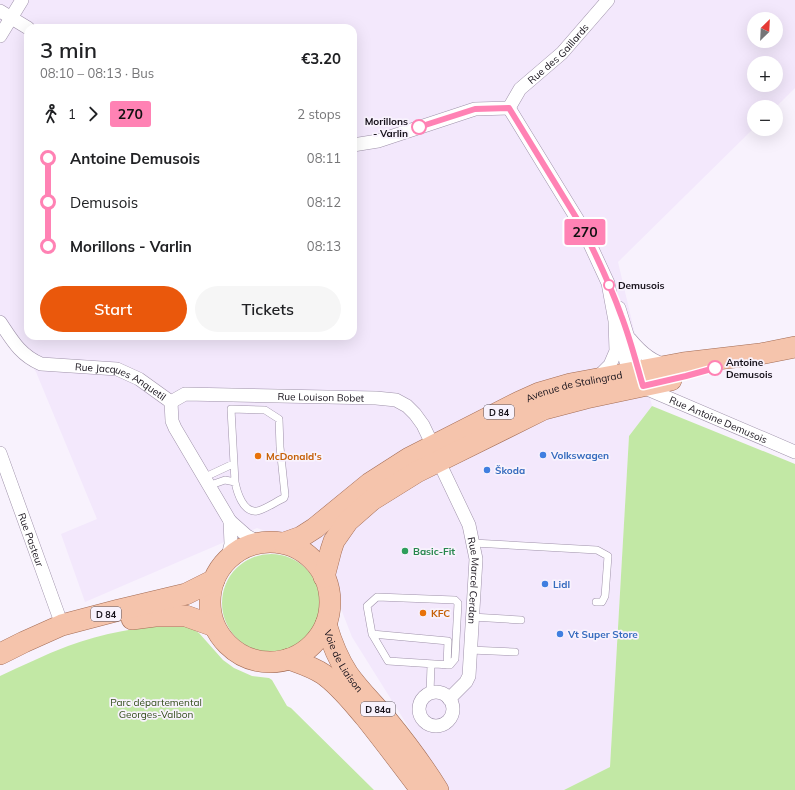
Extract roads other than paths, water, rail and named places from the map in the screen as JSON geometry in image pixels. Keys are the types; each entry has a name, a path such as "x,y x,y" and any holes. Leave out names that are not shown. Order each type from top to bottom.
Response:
{"main road":[{"name":"Avenue de Stalingrad","path":"284,544 301,537 315,528 370,483 409,458 436,454 544,409 673,365 760,354 795,347"},
{"name":"Avenue de Stalingrad","path":"324,577 334,541 348,521 372,500 417,472 436,454 529,397 552,389 593,380 686,376 760,354"},
{"path":"260,543 284,544 307,555 324,577 330,601 326,624 320,636 301,654 289,659 275,662 247,658 234,651 224,641 214,626 210,605 214,580 219,570 227,560 242,549 260,543"},
{"name":"D 84","path":"0,654 62,625 186,594 214,580"},
{"name":"D 84","path":"0,667 59,640 118,620 155,616 186,616 214,626"},
{"name":"Voie de Liaison","path":"326,624 338,657 347,673 392,726 438,790"},
{"name":"Voie de Liaison","path":"289,659 312,668 336,684 356,706 421,790"}],"street":[{"path":"0,36 6,15 22,0"},
{"name":"Rue des Gaillards","path":"509,108 520,89 562,53 608,0"},
{"path":"6,15 24,26"},
{"path":"357,144 378,141 475,109 509,108 582,227 621,315 628,336 637,377"},
{"path":"593,380 610,365 616,351 615,321 608,283"},
{"path":"615,321 637,377"},
{"name":"Rue Jacques Anquetil","path":"0,322 14,345 30,360 42,364 117,369 139,379 171,402 172,420 175,428 230,522 247,536 260,543"},
{"path":"628,336 645,354 664,364 673,365"},
{"name":"Rue Antoine Demusois","path":"637,377 646,388 673,401 795,452"},
{"name":"Rue Louison Bobet","path":"171,402 185,394 376,398 396,400 407,406 415,414 423,426 436,454"},
{"name":"Rue Pasteur","path":"0,453 62,625"},
{"name":"Rue Marcel Cerdan","path":"436,454 469,525 476,559 469,676 466,682 449,699"},
{"name":"Rue Jacques Anquetil","path":"227,560 231,544 230,522"},
{"path":"430,693 440,693 449,699 452,709 449,719 439,725 431,725 424,720 419,710 422,700 430,693"}],"lane":[{"path":"231,410 266,410 279,419 284,498 256,511 248,509 242,502 234,482 231,410"},
{"path":"206,482 234,464"},
{"path":"206,482 225,480 234,482"},
{"path":"472,543 597,550 608,556 605,596 602,602 596,602"},
{"path":"377,597 455,600 458,604 455,659 450,665 388,661 372,634 367,606 377,597"},
{"path":"472,617 521,620"},
{"path":"372,634 448,641 447,665"},
{"path":"470,650 516,652"},
{"path":"430,693 431,664"}],"place":[{"name":"Morillons - Varlin","path":"419,127"},
{"name":"Demusois","path":"609,285"},
{"name":"Antoine Demusois","path":"715,368"},
{"name":"Volkswagen","path":"543,455"},
{"name":"McDonald's","path":"258,456"},
{"name":"Škoda","path":"487,470"},
{"name":"Basic-Fit","path":"405,551"},
{"name":"Lidl","path":"545,584"},
{"name":"KFC","path":"423,613"},
{"name":"Vt Super Store","path":"560,634"}],"park label":[{"name":"Parc départemental Georges-Valbon","path":"156,708"}]}
